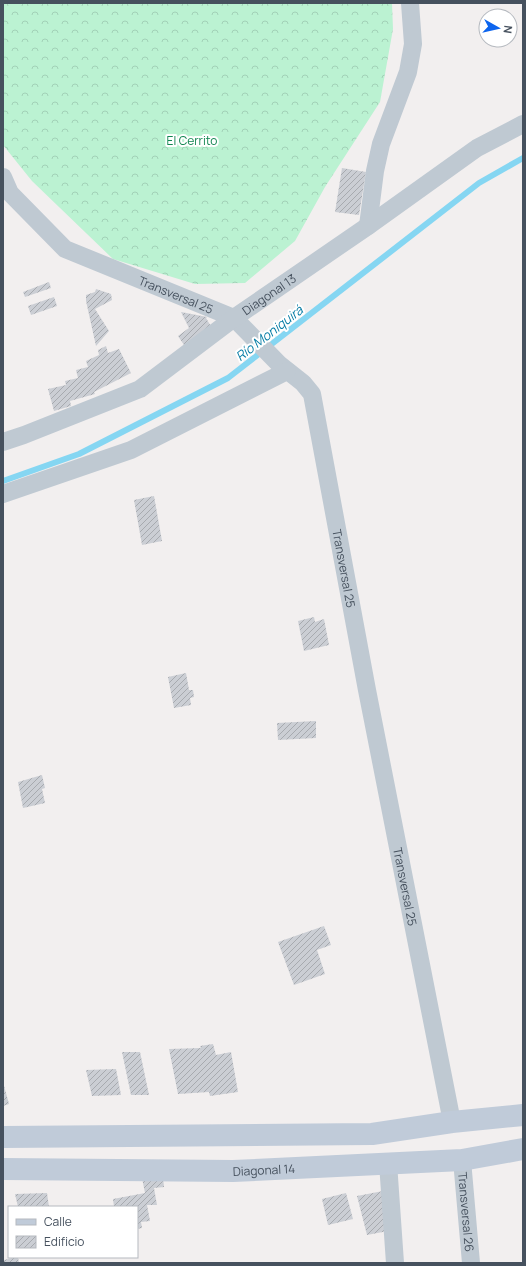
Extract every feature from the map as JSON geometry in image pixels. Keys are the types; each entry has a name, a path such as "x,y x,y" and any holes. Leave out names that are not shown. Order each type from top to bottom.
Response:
{"street":[{"path":"368,226 375,171 382,144 408,72 413,44 410,3"},
{"name":"Diagonal 13","path":"3,442 140,389 240,325 368,226 477,148 523,124"},
{"name":"Transversal 25","path":"3,177 10,193 65,249 240,325 283,367 303,383 312,394 367,690 452,1122"},
{"path":"3,494 131,450 283,367"},
{"path":"3,1137 372,1134 452,1122 523,1115"},
{"name":"Diagonal 14","path":"3,1169 233,1171 462,1160 523,1149"},
{"name":"Transversal 26","path":"462,1160 471,1263"},
{"path":"388,1163 395,1263"}],"green space":[{"name":"El Cerrito","path":"3,3 392,3 393,29 380,102 325,187 295,241 245,283 195,284 113,259 32,181 3,145"}],"building":[{"path":"342,168 366,172 359,215 335,212"},
{"path":"49,282 51,288 25,297 23,292"},
{"path":"96,289 111,294 112,300 95,309 109,331 96,346 86,295 95,292"},
{"path":"54,297 57,306 31,315 28,306"},
{"path":"181,312 207,317 206,318 212,328 184,345 178,336 189,328"},
{"path":"106,346 108,353 119,349 131,373 94,392 95,394 70,401 71,406 54,411 48,389 66,385 65,381 78,378 76,370 88,367 86,361 99,355 98,350"},
{"path":"154,496 162,541 142,545 134,500"},
{"path":"314,617 315,622 324,619 329,645 304,651 298,621"},
{"path":"186,673 189,690 193,690 194,697 190,698 191,705 174,708 168,677"},
{"path":"316,721 316,738 278,740 277,723"},
{"path":"42,775 45,788 42,789 45,803 23,808 18,782"},
{"path":"324,926 331,945 317,950 325,974 294,985 278,942"},
{"path":"213,1044 216,1055 231,1052 238,1092 210,1096 209,1092 178,1094 169,1049 201,1048 200,1046"},
{"path":"122,1052 140,1052 149,1095 131,1095"},
{"path":"116,1069 121,1095 92,1096 86,1070"},
{"path":"3,1082 9,1104 3,1106"},
{"path":"163,1177 164,1187 154,1188 157,1205 147,1205 150,1221 141,1222 142,1228 138,1229 138,1206 114,1206 113,1199 145,1193 142,1178"},
{"path":"383,1191 388,1231 367,1235 357,1196"},
{"path":"47,1193 49,1206 18,1206 15,1194"},
{"path":"346,1193 353,1219 328,1225 322,1199"},
{"path":"18,1258 19,1263 4,1263 4,1260"}],"waterway":[{"name":"Río Moniquirá","path":"3,481 79,454 228,378 479,183 523,158"}]}
